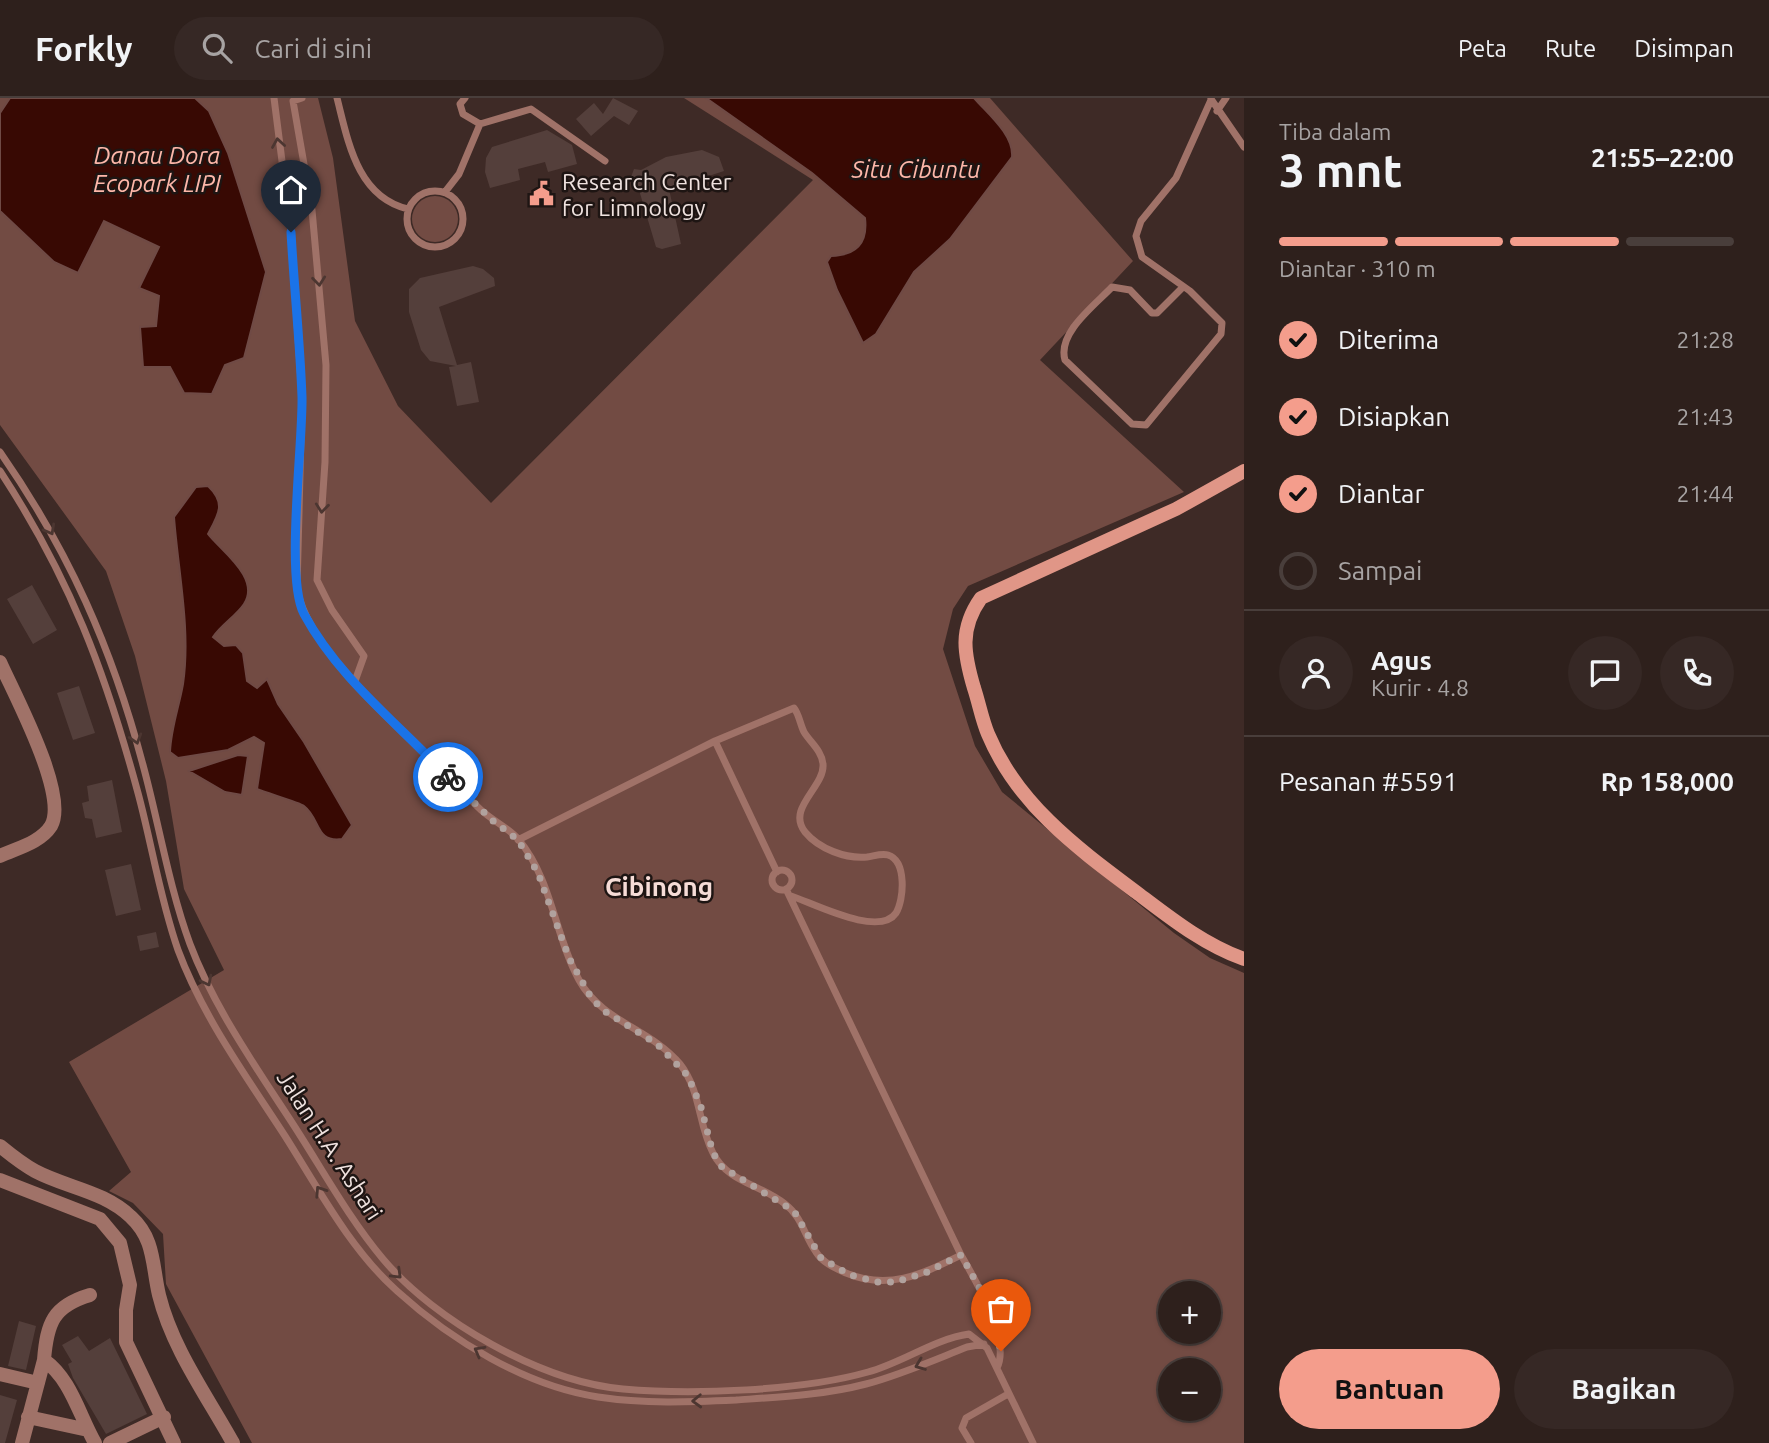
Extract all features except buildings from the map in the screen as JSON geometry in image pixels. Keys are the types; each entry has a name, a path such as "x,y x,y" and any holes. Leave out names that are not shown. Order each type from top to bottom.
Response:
{"street":[{"path":"1244,471 1176,509 981,598 964,632 964,655 987,733 1000,759 1045,819 1067,839 1200,939 1244,959"},
{"path":"0,662 48,773 55,808 53,823 37,840 0,856"},
{"path":"0,1146 35,1171 102,1197 123,1210 144,1231 152,1245 159,1293 173,1334 233,1443"},
{"path":"0,1180 100,1219 120,1243 130,1284 126,1342 174,1443"},
{"path":"22,1443 44,1360 49,1328 54,1317 68,1302 90,1295"},
{"path":"44,1360 62,1376 95,1443"},
{"path":"0,1374 38,1383"},
{"path":"28,1417 88,1430"},
{"path":"110,1443 164,1418"}],"lane":[{"path":"274,98 276,132 291,232 302,397 297,589 305,615 355,681 400,731 492,820 518,840 547,891 558,933 580,982 606,1012 650,1039 679,1063 694,1089 713,1153 722,1167 794,1211 821,1258 850,1275 878,1282 895,1282 925,1273 961,1255"},
{"path":"337,98 350,146 363,178 376,191 408,209"},
{"path":"465,98 460,104 463,114 480,124 531,109 536,98"},
{"path":"1217,111 1226,98"},
{"path":"295,99 312,210 326,365 325,463 316,569 321,592 365,656 355,681"},
{"path":"1210,99 1244,147"},
{"path":"1183,287 1157,313 1152,313 1130,290 1112,287 1065,338 1062,350 1065,360 1132,424 1140,427 1146,425 1221,334 1222,323 1183,287 1142,257 1136,236 1141,221 1176,178 1210,99"},
{"path":"531,109 604,161"},
{"path":"445,192 464,164 480,124"},
{"path":"445,192 455,199 463,216 458,235 449,244 437,247 419,243 408,228 408,209 423,193 445,192"},
{"name":"Jalan H.A. Ashari","path":"0,452 33,500 88,601 127,713 190,942 208,983 268,1086 381,1257 413,1289 487,1342 537,1365 604,1387 695,1390 824,1382 879,1369 963,1335 975,1336 984,1344"},
{"name":"Jalan H.A. Ashari","path":"0,471 44,539 76,606 116,716 177,946 191,982 239,1066 342,1225 370,1263 397,1292 466,1343 526,1374 597,1397 655,1402 727,1400 834,1391 866,1384 967,1347 984,1344"},
{"path":"23,506 33,500"},
{"path":"518,840 715,740 794,708 823,761 821,774 800,812 800,821 805,832 845,857 885,854 899,866 901,896 896,913 888,920 873,923 855,920 788,893 774,886 772,879 777,872 783,870 791,876 788,893 961,1255 993,1312 1002,1358 997,1368"},
{"path":"116,716 127,713"},
{"path":"715,740 777,872"},
{"path":"177,946 190,942"},
{"path":"370,1263 381,1257"},
{"path":"984,1344 1033,1443"},
{"path":"971,1443 962,1428 964,1421 1008,1394"}],"shaded area":[{"path":"0,98 318,98 333,158 355,321 398,406 491,503 813,180 684,98 990,98 1133,261 1040,360 1184,492 968,586 953,609 943,649 975,746 1002,792 1174,933 1210,958 1244,973 1244,1443 252,1443 166,1284 163,1234 133,1203 109,1191 131,1172 69,1062 224,970 184,889 166,781 135,656 106,571 0,425"},
{"path":"435,196 452,202 458,219 452,236 435,242 418,236 412,219 418,202"}],"water":[{"name":"Danau Dora Ecopark LIPI","path":"10,98 195,98 209,111 228,153 266,272 244,358 225,365 212,394 184,393 170,367 143,367 140,327 156,326 159,296 139,288 159,247 104,221 78,273 54,262 0,211 0,113"},
{"name":"Situ Cibuntu","path":"706,98 974,98 1005,133 1012,149 1012,157 950,239 914,272 876,334 863,343 837,290 827,262 831,256 847,253 859,246 864,235 865,218 812,173"},
{"path":"208,486 217,498 219,509 208,534 244,575 248,594 241,608 213,637 224,646 236,645 243,653 247,681 257,688 267,679 278,704 304,742 352,825 342,839 333,839 323,834 304,806 257,789 264,743 254,737 228,750 178,758 170,752 183,684 186,643 174,517 196,487"},
{"path":"238,755 248,756 242,795 225,792 189,771"}],"way so far":[{"path":"448,777 492,820 518,840 547,891 558,933 580,982 592,999 606,1012 668,1052 679,1063 694,1089 708,1140 722,1167 794,1211 821,1258 850,1275 878,1282 895,1282 925,1273 961,1255 993,1312 994,1329 1001,1351"}],"place":[{"name":"Research Center for Limnology","path":"542,194"}],"district":[{"name":"Cibinong","path":"659,886"}],"route":[{"path":"291,232 302,397 297,535 297,589 300,604 331,653 370,702 448,777"}]}
